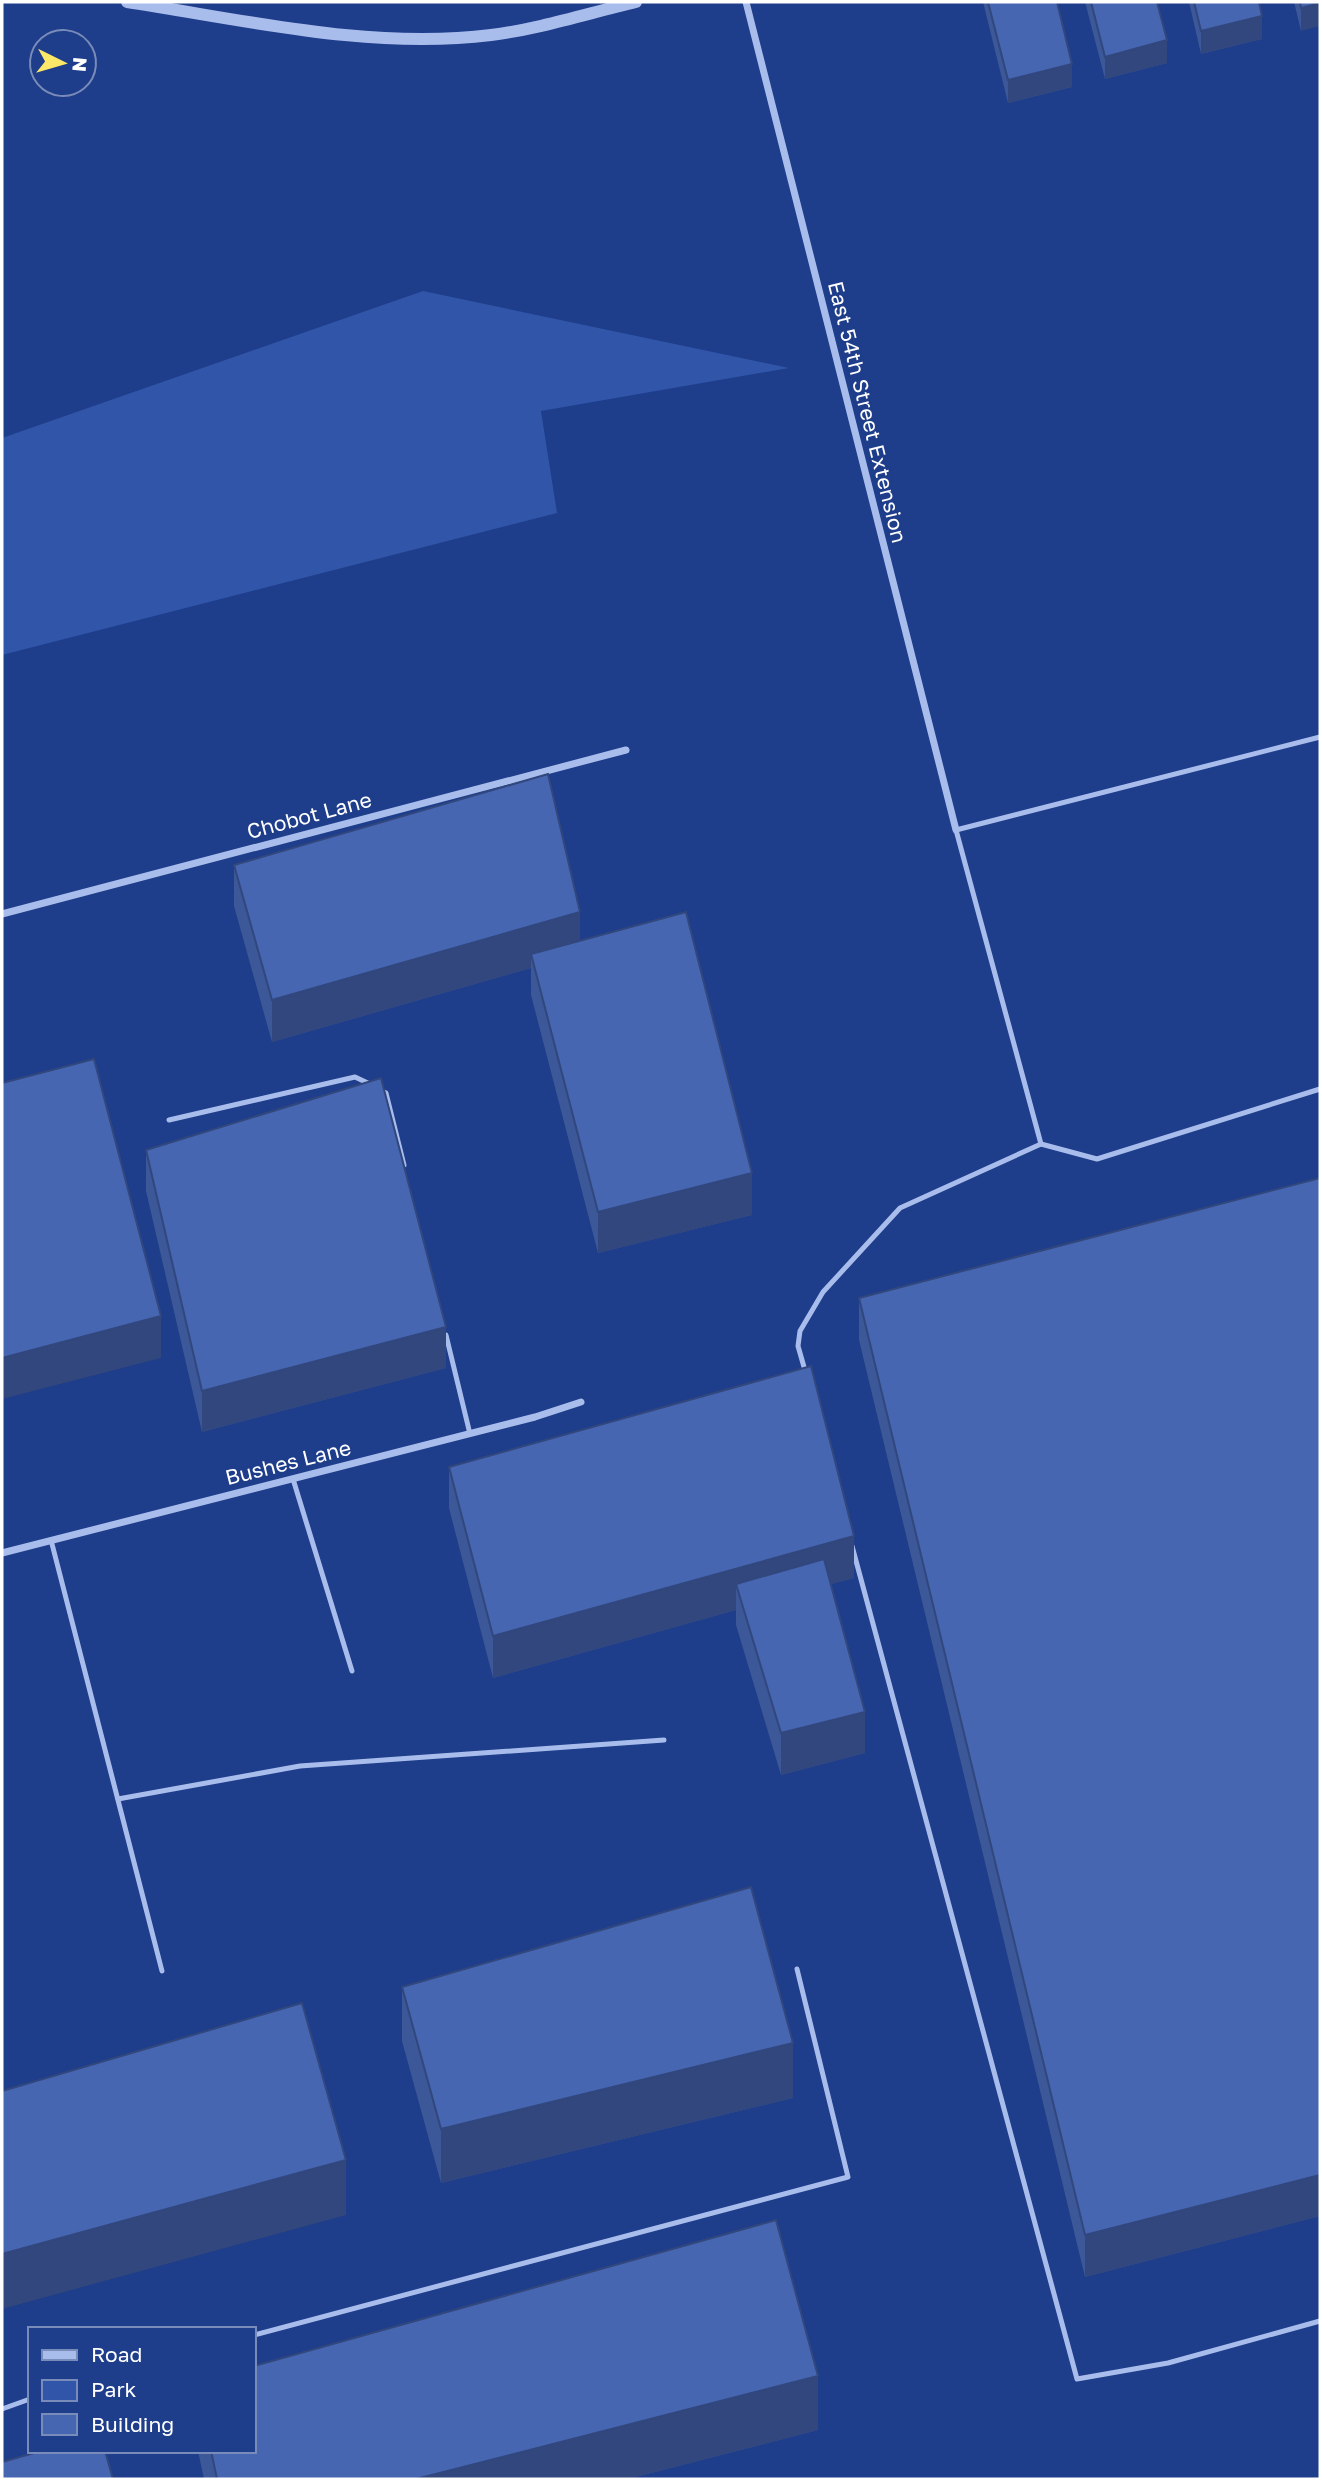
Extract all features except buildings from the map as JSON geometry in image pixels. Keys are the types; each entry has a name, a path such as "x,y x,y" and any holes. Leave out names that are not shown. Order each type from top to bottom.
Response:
{"street":[{"path":"127,2 171,5 354,36 431,39 493,35 634,2"},
{"name":"East 54th Street Extension","path":"746,2 956,830"},
{"name":"Chobot Lane","path":"2,914 626,750"},
{"name":"Bushes Lane","path":"2,1553 470,1434 581,1402"}],"lane":[{"path":"1041,1144 956,830 1320,737"},
{"path":"169,1120 355,1077 386,1093 406,1172"},
{"path":"809,1386 799,1346 800,1331 823,1292 900,1208 1041,1144 1097,1159 1320,1089"},
{"path":"444,1329 470,1434"},
{"path":"293,1479 352,1671"},
{"path":"849,1534 1077,2379 1168,2363 1320,2321"},
{"path":"51,1541 162,1971"},
{"path":"118,1799 300,1766 664,1740"},
{"path":"256,2334 848,2177 797,1969"},
{"path":"2,2409 28,2400"}],"green space":[{"path":"423,291 789,368 541,411 557,513 2,655 2,438"}]}
